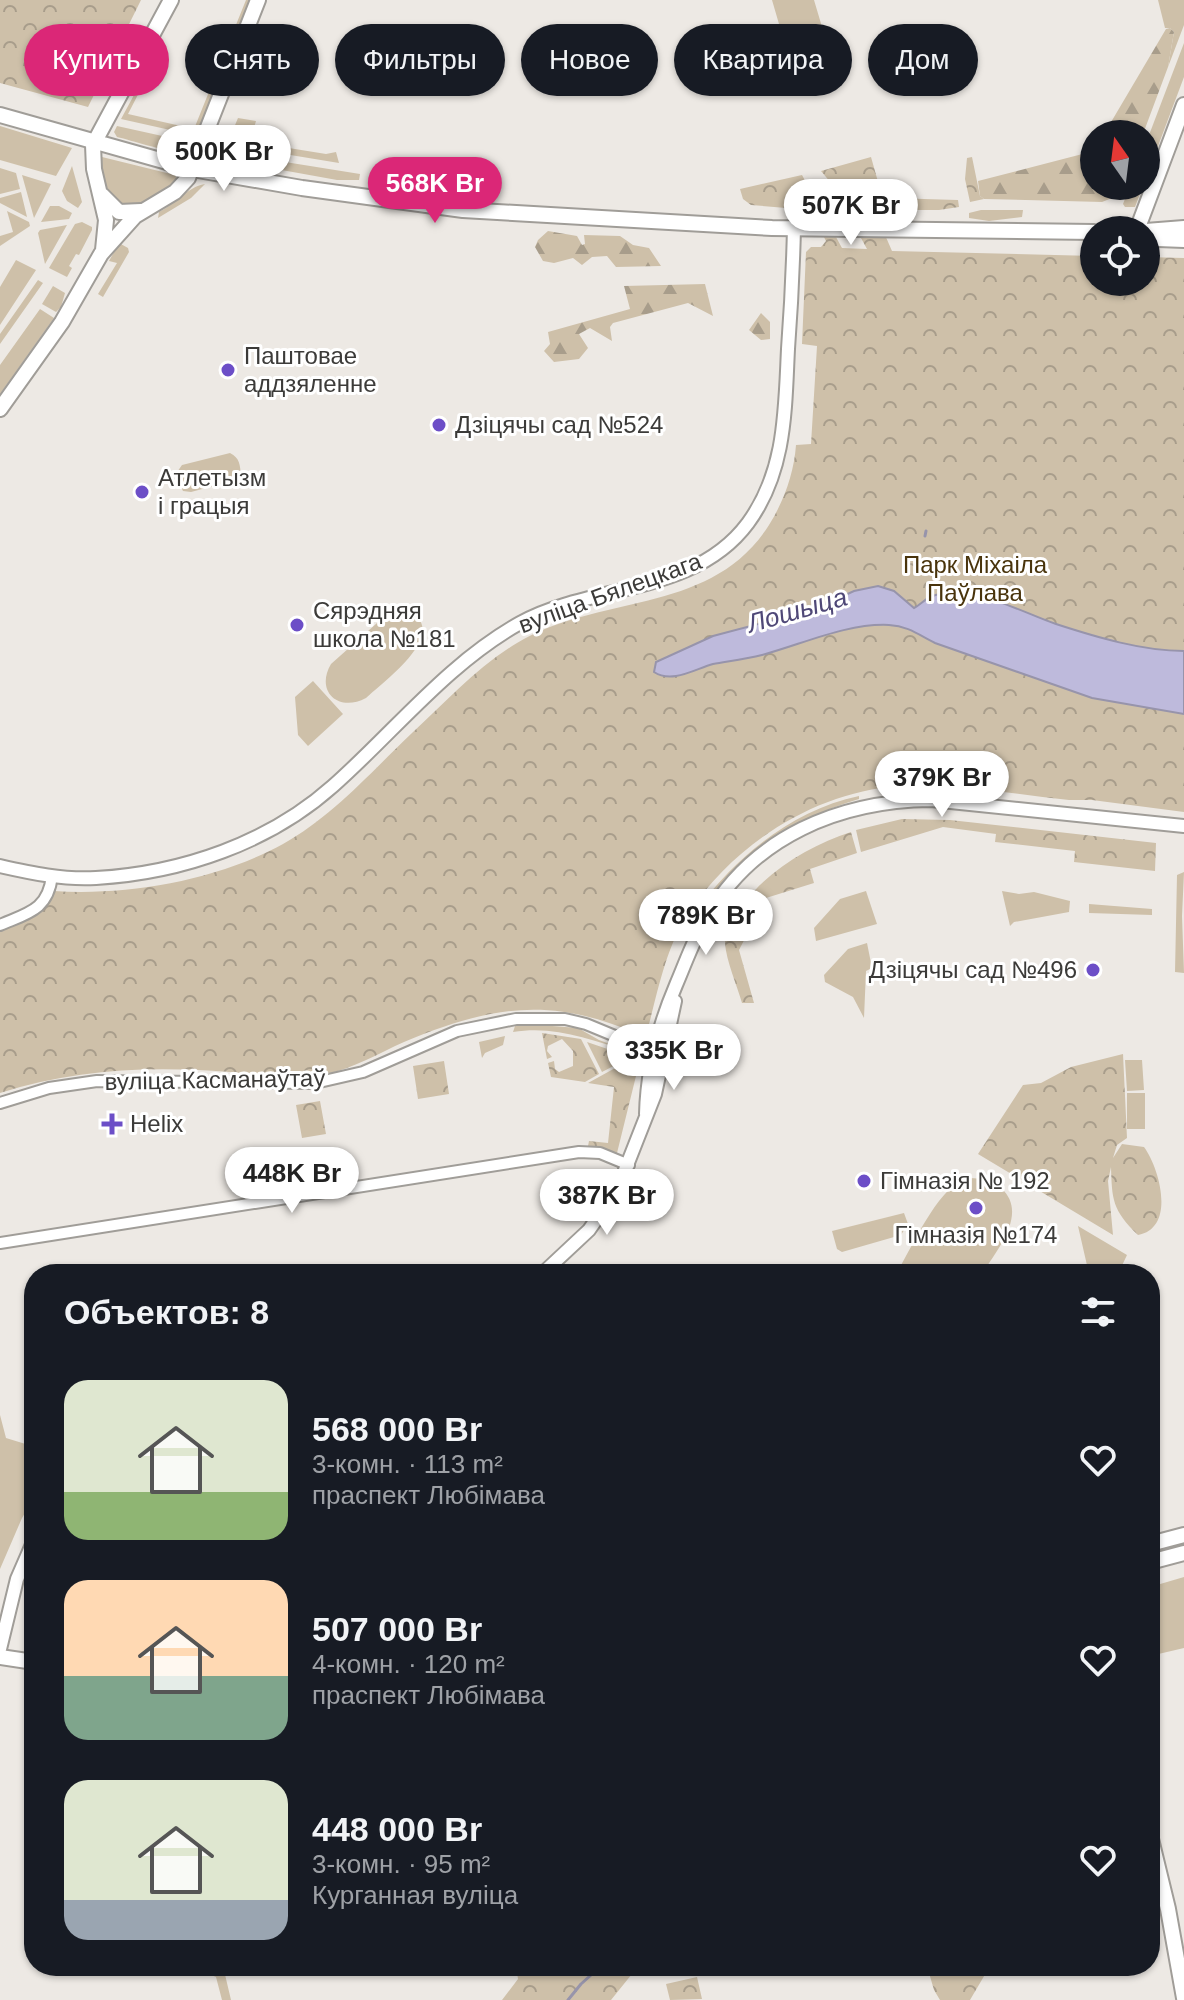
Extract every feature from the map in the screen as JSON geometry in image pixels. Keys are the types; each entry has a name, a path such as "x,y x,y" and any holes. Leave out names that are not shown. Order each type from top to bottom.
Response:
{"main road":[{"path":"101,254 106,220 92,158 94,143 171,0"},
{"path":"0,409 62,322 101,254 141,211 175,192 188,178 258,0"},
{"path":"1142,216 1184,105"},
{"path":"0,115 192,169 463,210 794,228 1080,232"},
{"path":"100,191 117,211 141,211"},
{"path":"1160,231 1184,228"},
{"path":"1160,239 1184,240"},
{"path":"1160,1541 1184,1535"},
{"path":"1160,1559 1184,1553"},
{"path":"0,1657 24,1661"},
{"path":"1160,1876 1184,1998"}],"street":[{"name":"вуліца Бялецкага","path":"0,866 52,876 95,878 136,873 211,856 262,836 334,785 460,664 495,638 549,610 672,576 731,542 755,512 778,461 784,423 794,228"},
{"path":"553,1264 607,1209 629,1165 646,1114 646,1093 660,1054 667,1004 706,918 722,894 765,853 793,834 848,810 886,801 931,800 1184,826"},
{"path":"0,925 32,911 44,902 50,892 52,876"},
{"name":"вуліца Касманаўтаў","path":"0,1103 49,1088 97,1081 315,1083 363,1072 457,1031 542,1017 575,1021 660,1054"},
{"path":"0,1243 579,1152 600,1153 629,1165"},
{"path":"0,1649 17,1579 24,1563"}],"green space":[{"path":"0,0 141,0 129,24 24,24 24,90 0,83"},
{"path":"246,0 253,0 243,24 236,24"},
{"path":"772,0 814,0 821,24 779,24"},
{"path":"1158,0 1184,0 1184,25 1168,67 1174,32 1165,28"},
{"path":"1166,29 1174,32 1168,67 1148,120 1112,120"},
{"path":"1184,43 1184,77 1160,141 1160,120 1155,120"},
{"path":"48,96 93,96 88,107"},
{"path":"133,96 137,96 128,114 194,129 207,96 213,96 197,136 121,119"},
{"path":"238,118 256,121 253,131 244,138 233,130"},
{"path":"0,126 72,148 56,176 0,160"},
{"path":"117,126 194,143 191,150 184,151 155,147 117,137 114,132"},
{"path":"259,134 264,144 326,154 336,152 339,163 254,149 249,141"},
{"path":"229,153 360,174 359,180 337,180 220,159"},
{"path":"1080,155 1080,200 1107,200 1102,202 984,199 980,196 978,181"},
{"path":"102,157 175,175 177,180 151,199 119,207 110,199 100,162"},
{"name":"Парк Міхаіла Паўлава","path":"871,157 886,210 875,212 892,251 1080,256 1080,296 1160,296 1160,257 1184,258 1184,812 1092,800 920,785 868,790 807,811 779,826 729,865 680,927 648,1028 638,1034 576,1014 520,1010 464,1020 404,1042 356,1065 325,1074 294,1076 198,1070 123,1070 49,1080 0,1093 0,929 50,900 54,891 112,891 172,883 258,857 301,833 335,807 462,685 517,643 549,627 583,616 685,589 717,575 745,554 769,525 779,506 791,476 796,445 811,444 817,346 802,344 806,252 811,247 821,247 826,241 810,210 751,205 743,199 740,189 802,175 842,248 867,249 831,183 821,171"},
{"path":"972,157 980,196 984,199 970,202 965,179 967,158"},
{"path":"72,166 82,202 78,208 67,201 62,191"},
{"path":"0,168 16,173 20,189 0,194"},
{"path":"22,175 51,184 34,218"},
{"path":"205,184 191,198 158,218 159,212 192,189"},
{"path":"21,192 27,217 0,203 0,198"},
{"path":"890,198 958,200 959,207 890,210"},
{"path":"1125,200 1138,200 1135,207 1125,207"},
{"path":"50,206 59,206 72,213 69,219 41,222"},
{"path":"1023,210 1022,217 989,221 969,218 969,213"},
{"path":"7,211 29,222 30,226 0,246 0,236 13,232"},
{"path":"82,222 92,230 79,255 76,254 69,266 72,268 67,277 49,268 75,224"},
{"path":"67,225 45,264 38,233"},
{"path":"548,231 577,236 582,245 585,244 584,235 620,236 633,245 649,248 661,266 616,267 607,256 592,257 582,265 573,258 554,263 543,261 535,247"},
{"path":"119,243 129,252 103,297 98,294 117,263 109,261"},
{"path":"16,260 36,270 0,325 0,287"},
{"path":"38,280 43,283 0,344 0,334"},
{"path":"705,284 713,316 688,303 613,323 610,327 612,341 590,328 579,334 588,348 579,359 554,362 544,351 550,344 548,332 630,309 624,286"},
{"path":"53,286 65,293 56,312 42,304"},
{"path":"40,309 54,318 0,394 0,365"},
{"path":"761,313 770,322 770,339 761,340 749,330"},
{"path":"230,453 238,460 241,476 191,492 183,491 175,475 182,465"},
{"path":"397,610 409,612 419,619 423,629 414,651 395,673 366,698 346,703 332,697 326,683 331,664 386,615"},
{"path":"313,681 343,714 308,746 298,735 295,697"},
{"path":"859,796 859,799 812,817 770,841 733,872 701,910 698,908 731,870 769,837 812,812"},
{"path":"902,819 950,820 1156,843 1155,871 1074,862 1075,851 995,842 996,834 943,827 861,852 856,830"},
{"path":"851,832 857,853 810,869 814,883 766,898 739,950 754,1003 742,1003 725,943 740,908 766,879 798,856"},
{"path":"1184,872 1184,973 1175,972 1177,875"},
{"path":"866,891 877,924 816,941 814,928 840,899"},
{"path":"1002,891 1019,894 1034,892 1070,901 1069,912 1014,922 1010,926"},
{"path":"1089,904 1152,909 1152,915 1089,913"},
{"path":"867,943 872,968 866,971 864,1018 853,997 825,982 824,975 848,949"},
{"path":"515,1026 578,1028 629,1051 558,1032 513,1032"},
{"path":"542,1033 581,1039 599,1074 585,1082 551,1077 548,1063 554,1061 555,1069 559,1072 573,1066 573,1051 562,1039 548,1046 547,1051 552,1057 547,1059"},
{"path":"505,1036 503,1045 485,1053 482,1058 479,1042"},
{"path":"587,1042 631,1057 602,1072"},
{"path":"1123,1054 1127,1138 1117,1145 1113,1158 1122,1144 1144,1147 1155,1169 1161,1197 1157,1221 1150,1230 1138,1235 1115,1204 1111,1167 1108,1181 1113,1235 978,1154 1023,1085 1041,1083 1071,1067"},
{"path":"1125,1060 1142,1060 1144,1090 1127,1091"},
{"path":"444,1061 449,1094 418,1099 413,1066"},
{"path":"617,1067 637,1072 617,1153 588,1146 589,1141 608,1143 614,1087 588,1083"},
{"path":"1127,1093 1145,1093 1145,1129 1127,1129"},
{"path":"320,1101 326,1134 302,1138 296,1105"},
{"path":"964,1178 984,1180 997,1185 1009,1198 1012,1209 1008,1231 988,1264 902,1264 934,1208"},
{"path":"904,1213 908,1224 901,1235 842,1252 837,1249 832,1231"},
{"path":"1078,1226 1127,1255 1123,1264 1087,1264"},
{"path":"0,1415 6,1438 24,1444 24,1515 0,1569"},
{"path":"1184,1577 1184,1648 1160,1654 1160,1584"},
{"path":"214,1976 225,1976 231,2000 222,2000"},
{"path":"518,1976 630,1976 611,2000 502,2000"},
{"path":"930,1976 984,1976 970,2000 940,2000"},
{"path":"697,1977 702,1999 670,2000 666,1984"}],"shaded area":[{"path":"878,586 894,591 914,608 930,597 945,593 977,595 1103,638 1152,649 1184,651 1184,714 1092,698 935,643 908,629 889,625 857,627 676,676 668,677 654,672 656,662 713,636 815,609 854,591"}],"waterway":[{"path":"925,536 926,531"},
{"path":"568,2000 590,1976"}],"place":[{"name":"Паштовае аддзяленне","path":"228,370"},
{"name":"Дзіцячы сад №524","path":"439,425"},
{"name":"Атлетызм і грацыя","path":"142,492"},
{"name":"Сярэдняя школа №181","path":"297,625"},
{"name":"Дзіцячы сад №496","path":"1093,970"},
{"name":"Helix","path":"112,1124"},
{"name":"Гімназія № 192","path":"864,1181"},
{"name":"Гімназія №174","path":"976,1208"}],"water label":[{"name":"Лошыца","path":"797,610"}]}
